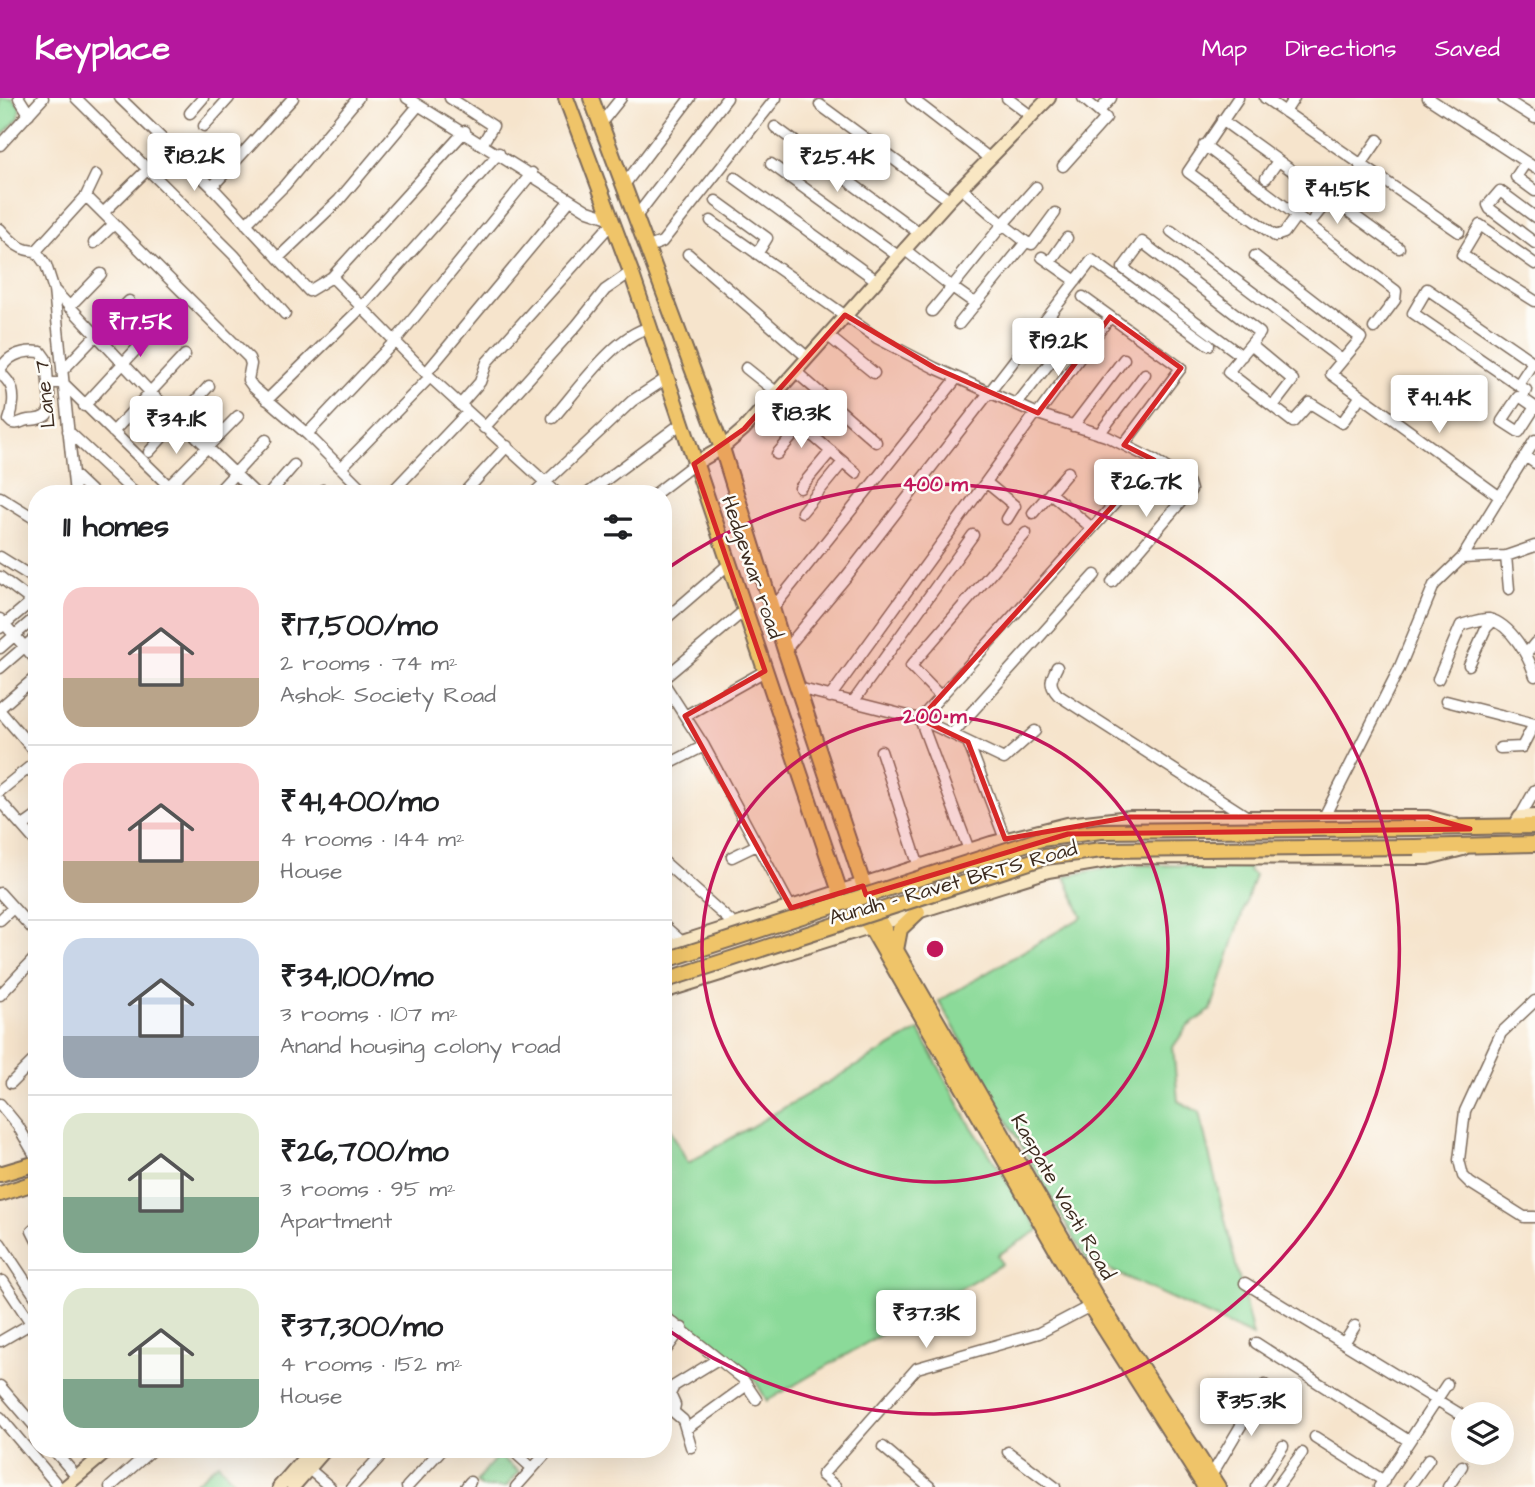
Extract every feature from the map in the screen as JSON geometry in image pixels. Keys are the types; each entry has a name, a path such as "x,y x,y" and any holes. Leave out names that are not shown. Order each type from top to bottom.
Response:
{"main road":[{"name":"Hedgewar road","path":"566,98 631,272 840,892"},
{"name":"Hedgewar road","path":"591,98 722,449 875,925"},
{"path":"672,958 1054,836 1101,831 1470,829 1517,822 1535,826"},
{"path":"672,978 1045,857 1102,850 1535,844"},
{"path":"840,892 875,925"},
{"path":"896,950 900,929 918,912"},
{"name":"Kaspate Vasti Road","path":"875,925 896,950 947,1049"},
{"name":"Kaspate Vasti Road","path":"875,925 1095,1304 1211,1483"},
{"path":"0,1174 28,1164"},
{"path":"0,1194 28,1185"}],"street":[{"path":"19,98 29,114"},
{"path":"0,145 43,98"},
{"path":"76,98 246,268 285,314"},
{"path":"120,98 212,187 309,291 332,277 465,131"},
{"path":"190,113 203,98"},
{"path":"204,126 229,98"},
{"path":"212,187 293,98"},
{"path":"246,224 285,186 358,98"},
{"path":"398,485 464,409 488,362 612,221 570,200 465,131 407,98"},
{"path":"450,98 493,126 483,143"},
{"path":"601,123 621,98"},
{"path":"624,185 690,98"},
{"path":"635,218 727,98"},
{"path":"646,248 662,242 776,98"},
{"path":"911,98 989,158"},
{"path":"1007,98 1031,116"},
{"path":"667,485 694,464 722,449 949,200 1049,98"},
{"path":"1063,166 1105,120 1099,111 1083,98"},
{"path":"1099,111 1111,98"},
{"path":"1238,98 1189,166 1189,174 1275,236 1284,233 1297,215"},
{"path":"1265,98 1459,232"},
{"path":"1285,112 1294,98"},
{"path":"1428,98 1530,165 1516,177 1535,191"},
{"path":"1503,98 1535,118"},
{"path":"820,105 949,200"},
{"path":"278,258 339,200 418,106"},
{"path":"1222,120 1399,248"},
{"path":"775,127 919,233"},
{"path":"1360,166 1378,140"},
{"path":"1204,145 1396,291 1395,300 1374,328"},
{"path":"267,400 361,308 499,153"},
{"path":"1266,178 1278,161"},
{"path":"771,164 976,304"},
{"path":"103,214 148,169"},
{"path":"307,434 395,341 532,173"},
{"path":"0,229 15,245 26,251 36,251 86,196 96,175"},
{"path":"735,178 876,280"},
{"path":"932,311 1036,187"},
{"path":"961,188 1003,224 1032,244 1055,214"},
{"path":"1535,217 1500,191 1488,205 1535,243"},
{"path":"86,196 249,358 251,364 248,380 358,485"},
{"path":"1314,218 1330,198"},
{"path":"341,468 428,375 570,200"},
{"path":"716,201 767,238 757,254"},
{"path":"711,221 877,338 990,393 1124,444 1189,483 1191,489 1112,582"},
{"path":"94,243 114,224"},
{"path":"1535,264 1480,225 1462,255 1535,301"},
{"path":"1171,231 1342,360"},
{"path":"1067,238 1046,259 1076,281"},
{"path":"959,324 1026,242"},
{"path":"1242,356 1123,268 1142,242 1260,333 1242,356 1228,372 1293,422 1310,403 1342,423 1360,397"},
{"path":"36,251 46,265 54,290 96,337 247,485"},
{"path":"688,254 807,357"},
{"path":"1255,256 1361,338 1331,374 1500,497"},
{"path":"785,650 990,393 1092,260 1209,345"},
{"path":"484,428 577,325 604,289 631,272"},
{"path":"57,318 71,309 100,274"},
{"path":"332,277 428,375 549,485"},
{"path":"1518,384 1533,362 1427,289 1413,313 1526,390 1522,398"},
{"name":"Lane 7","path":"54,290 74,485"},
{"path":"1083,297 1181,368 1124,444"},
{"path":"62,371 130,301"},
{"path":"830,696 1110,317"},
{"path":"553,418 623,341 640,330 649,328"},
{"path":"84,406 154,330"},
{"path":"1017,404 1074,332"},
{"path":"827,335 874,373"},
{"path":"1251,345 1293,380 1273,406"},
{"path":"27,350 41,352 46,359 48,383 51,411 48,415 38,421 12,423 9,419 14,410 11,390 9,382 1,374 4,363 27,350"},
{"path":"113,432 185,355"},
{"path":"1073,426 1124,359"},
{"path":"746,368 802,426 856,473"},
{"path":"795,371 876,442"},
{"path":"1099,434 1146,374"},
{"path":"541,485 632,401 667,378"},
{"path":"772,608 957,378"},
{"path":"48,383 63,383 168,485"},
{"path":"149,452 209,386"},
{"path":"177,485 205,446 238,416"},
{"path":"599,485 682,423"},
{"path":"777,454 802,426"},
{"path":"68,431 126,485"},
{"path":"225,485 266,440"},
{"path":"1324,817 1399,669 1416,621 1434,585 1462,558 1535,440"},
{"path":"471,485 507,446"},
{"path":"800,488 831,451"},
{"path":"1525,456 1535,463"},
{"path":"920,719 1154,460"},
{"path":"802,512 843,462"},
{"path":"276,485 293,465"},
{"path":"1033,513 1068,472"},
{"path":"73,474 85,485"},
{"path":"987,483 1015,506 1007,519"},
{"path":"1050,493 1092,528"},
{"path":"0,497 28,514"},
{"path":"940,696 911,666 1026,533"},
{"path":"853,702 973,535"},
{"path":"1462,558 1506,556 1535,546"},
{"path":"0,556 28,574"},
{"path":"1506,556 1509,589"},
{"path":"672,613 729,564"},
{"path":"952,734 1095,575"},
{"path":"0,577 28,598"},
{"path":"28,607 1,624 28,651"},
{"path":"672,673 745,610"},
{"path":"1438,679 1461,625 1487,619 1493,621 1527,653 1535,676"},
{"path":"1469,665 1486,628 1493,621"},
{"path":"0,648 28,624"},
{"path":"1527,653 1535,643"},
{"path":"0,668 28,644"},
{"path":"1057,667 1051,679 1051,688 1058,695 1247,817"},
{"path":"685,716 765,671"},
{"path":"28,684 0,709 28,737"},
{"path":"797,688 920,719 1004,759 1035,731"},
{"path":"672,695 704,746 791,908"},
{"path":"1446,701 1534,724 1522,747 1500,748"},
{"path":"920,719 969,850"},
{"path":"968,743 1005,839"},
{"path":"672,762 704,746"},
{"path":"881,751 919,867"},
{"path":"0,791 28,768"},
{"path":"1517,822 1535,790"},
{"path":"2,806 28,832"},
{"path":"1517,822 1535,816"},
{"name":"Aundh - Ravet BRTS Road","path":"672,944 1038,829 1101,819 1428,817 1470,829"},
{"path":"23,826 28,822"},
{"path":"732,857 757,845"},
{"path":"1518,845 1535,851"},
{"name":"Aundh - Ravet BRTS Road","path":"672,989 1048,871 1102,860 1130,857 1428,858 1470,847"},
{"path":"672,868 736,926"},
{"path":"0,894 28,923"},
{"path":"0,920 12,908"},
{"path":"672,933 681,941"},
{"path":"0,995 28,965"},
{"path":"1535,1001 1501,1033 1465,1111 1459,1160 1462,1176 1470,1183 1524,1217 1535,1217"},
{"path":"11,1083 28,1066"},
{"path":"0,1104 18,1126 28,1144"},
{"path":"0,1243 28,1286"},
{"path":"3,1281 28,1314"},
{"path":"1245,1283 1451,1408"},
{"path":"836,1487 822,1475 917,1368 1040,1333 1095,1304"},
{"path":"672,1321 747,1385 756,1399"},
{"path":"1,1341 28,1325"},
{"path":"1345,1343 1355,1326"},
{"path":"672,1342 682,1328"},
{"path":"1256,1343 1409,1441"},
{"path":"672,1388 718,1359"},
{"path":"1315,1437 1381,1484 1447,1384"},
{"path":"686,1429 747,1385"},
{"path":"1211,1483 1265,1385"},
{"path":"0,1386 28,1419"},
{"path":"672,1396 674,1409 686,1429 691,1447"},
{"path":"0,1417 28,1450"},
{"path":"1256,1487 1283,1446"},
{"path":"883,1447 927,1486"},
{"path":"1008,1452 1055,1487"},
{"path":"1277,1487 1301,1453"},
{"path":"35,1458 59,1487"},
{"path":"61,1458 76,1476"},
{"path":"65,1487 99,1458"},
{"path":"110,1487 143,1458"},
{"path":"279,1487 304,1458"},
{"path":"293,1487 318,1458"},
{"path":"352,1487 379,1458"},
{"path":"407,1487 434,1458"},
{"path":"521,1458 532,1468"},
{"path":"516,1487 541,1458"},
{"path":"1409,1487 1429,1459"},
{"path":"1448,1487 1462,1466"},
{"path":"309,1469 330,1487"}],"highlighted area":[{"path":"845,315 935,368 1038,413 1110,317 1181,368 1124,445 1154,460 920,719 968,742 1005,839 1130,817 1428,817 1470,829 1068,834 866,895 863,886 791,908 685,716 765,671 694,464 744,429"}],"green space":[{"path":"0,98 12,98 20,106 19,118 0,137"},
{"path":"1124,865 1250,866 1249,871 1255,875 1211,1010 1187,1027 1173,1047 1178,1101 1199,1112 1253,1336 1086,1259 939,1001 1082,917 1065,876"},
{"path":"919,1030 968,1121 1039,1230 998,1255 1002,1264 767,1401 752,1375 672,1317 672,1133 688,1163"},
{"path":"496,1458 502,1458 519,1472 506,1487 482,1487 476,1482"},
{"path":"218,1463 239,1487 192,1487 192,1486"}]}
